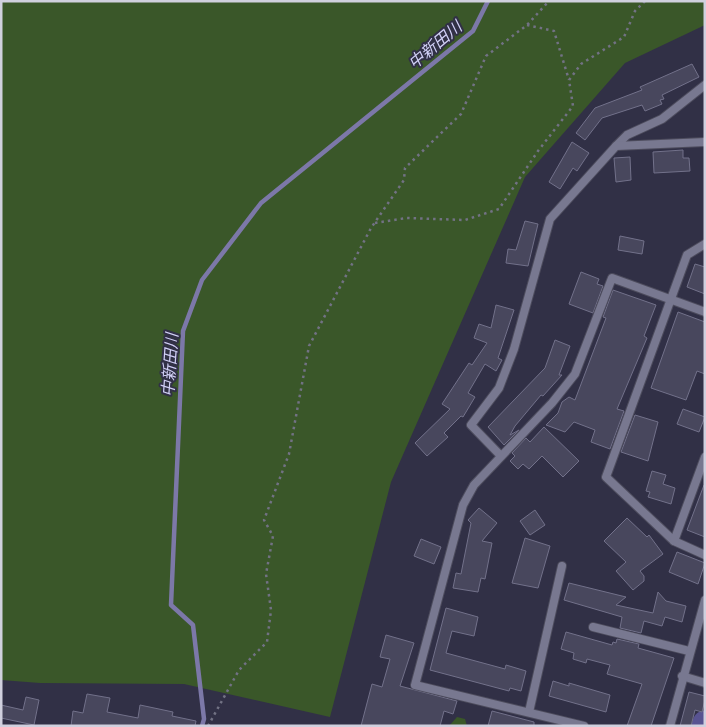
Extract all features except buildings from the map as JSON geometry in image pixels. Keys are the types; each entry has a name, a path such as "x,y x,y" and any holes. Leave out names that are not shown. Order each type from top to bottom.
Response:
{"lane":[{"path":"501,456 470,425 499,388 514,349 550,219 627,135 662,120 705,85"},
{"path":"616,146 705,142"},
{"path":"705,244 687,255 606,477 674,541 705,555"},
{"path":"584,726 415,685 463,505 474,485 552,403 575,374 612,278 705,312"},
{"path":"674,541 705,456"},
{"path":"529,712 562,566"},
{"path":"670,726 682,676 705,600"},
{"path":"593,627 689,651"},
{"path":"682,676 705,683"}],"path":[{"path":"208,726 240,670 267,642 271,610 266,574 273,536 264,520 289,454 308,346 375,223 404,180 405,168 461,114 486,56 527,25 549,1"},
{"path":"569,80 581,64 624,37 635,11 645,1"},
{"path":"375,223 406,218 464,220 499,209 538,151 573,106 569,80 554,31 527,25"}],"green space":[{"path":"1,1 705,1 705,25 625,63 525,177 391,482 330,717 184,684 40,683 1,680"},
{"path":"457,717 465,719 467,726 449,726"}],"waterway":[{"name":"中新田川","path":"202,726 204,719 193,625 171,605 183,331 202,280 261,203 473,31 488,1"}]}
